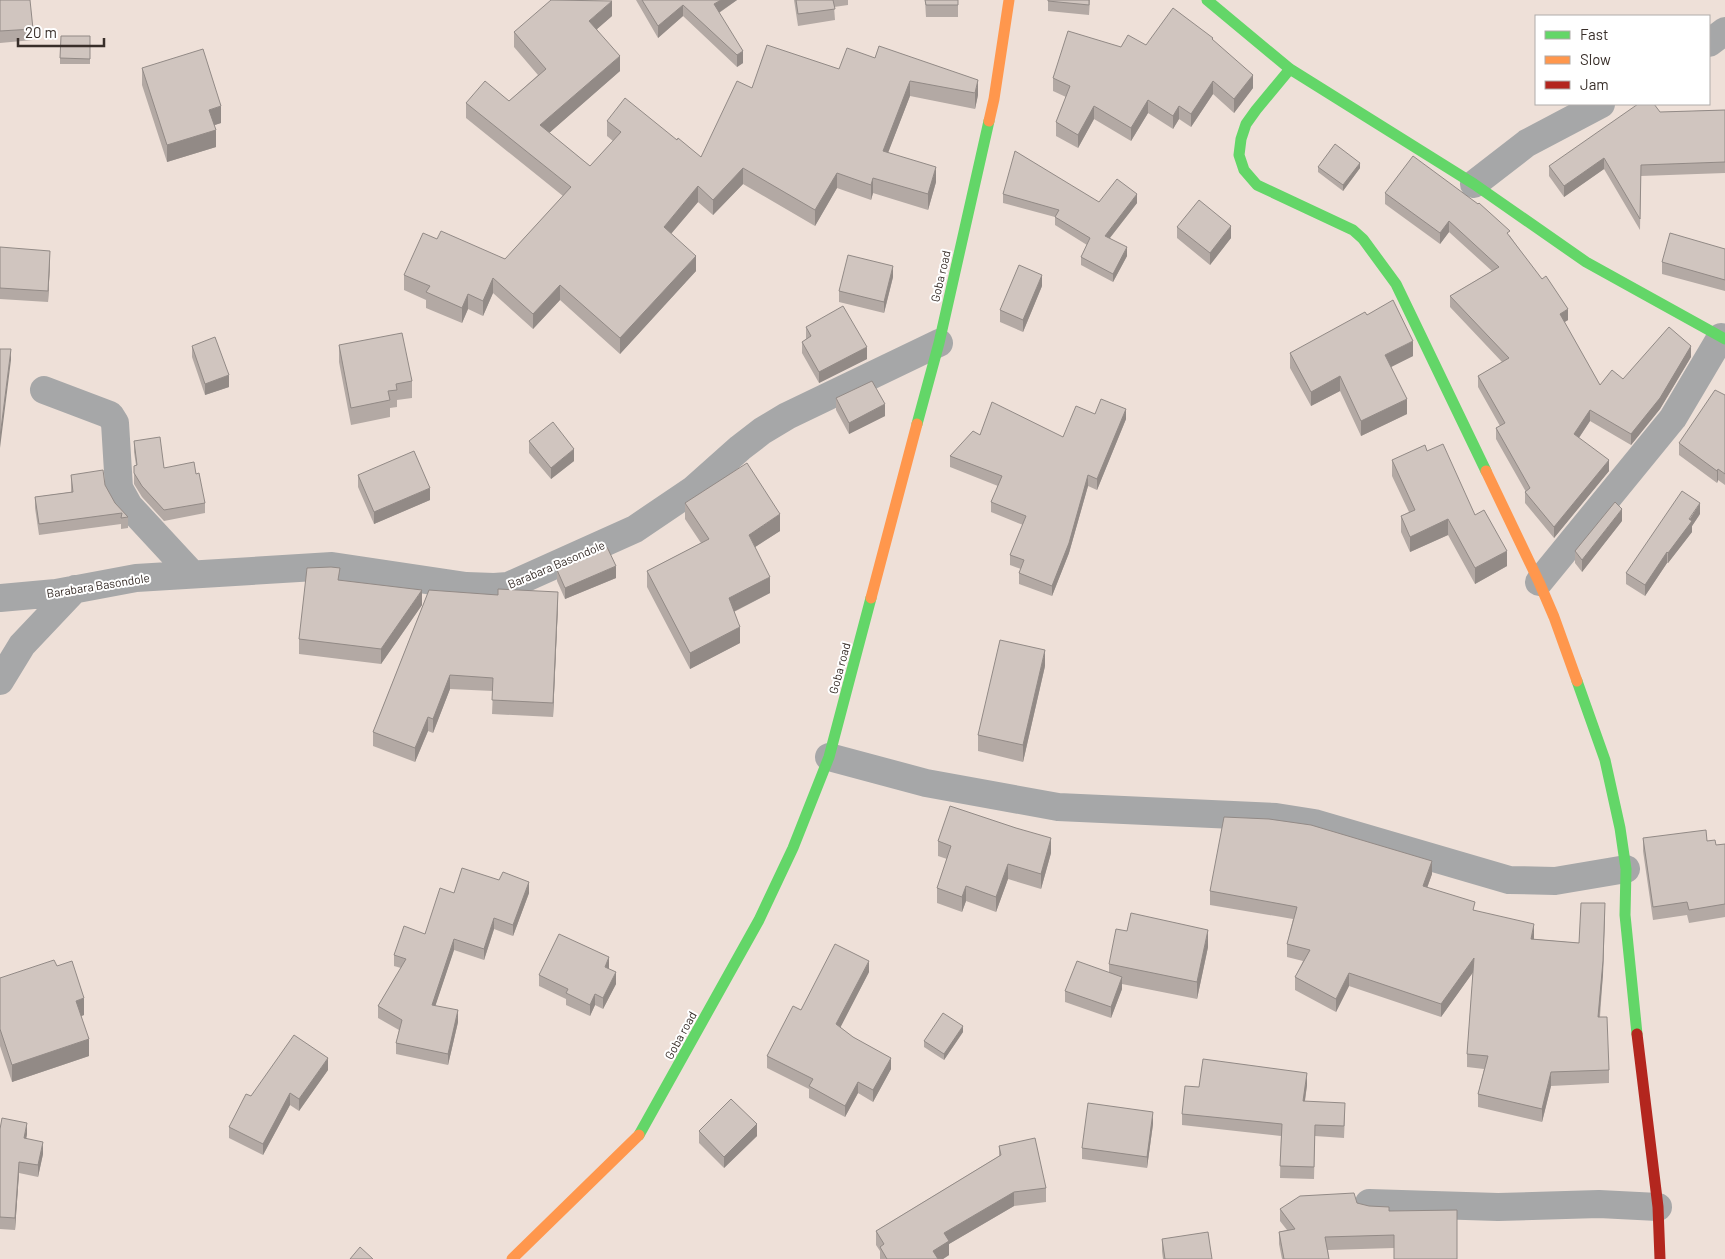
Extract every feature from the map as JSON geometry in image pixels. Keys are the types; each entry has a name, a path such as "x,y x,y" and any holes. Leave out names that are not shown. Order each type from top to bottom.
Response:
{"street":[{"name":"Goba road","path":"512,1259 642,1132 759,920 793,848 829,757 939,344 994,99 1009,0"},
{"path":"1207,0 1290,69 1474,184 1586,262 1723,338 1673,418 1539,582"},
{"path":"1710,42 1725,32"},
{"path":"1290,69 1245,124 1240,140 1241,166 1247,176 1257,185 1353,230 1374,252 1396,284 1539,582 1554,617 1605,760 1620,828 1626,869 1625,915 1643,1090 1658,1207 1660,1259"},
{"path":"1474,184 1527,143 1599,105"},
{"name":"Barabara Basondole","path":"0,598 56,593 136,578 332,566 466,586 508,586 635,529 694,489 762,431 787,416 939,344"},
{"path":"44,390 110,415 115,423 119,488 129,506 192,574"},
{"path":"0,681 22,646 75,589"},
{"path":"829,757 926,783 1058,807 1276,817 1314,823 1509,880 1556,882 1626,869"},
{"path":"1369,1203 1498,1207 1599,1204 1658,1207"}],"building":[{"path":"0,0 30,0 33,29 0,31"},
{"path":"551,0 612,1 589,21 620,56 540,125 590,166 621,132 607,121 625,98 701,157 737,81 752,88 767,45 839,69 847,48 875,58 879,46 978,80 975,93 910,81 883,151 936,167 928,194 873,178 871,185 837,173 815,210 743,168 713,200 698,186 664,227 696,256 620,338 560,285 533,314 493,278 483,301 468,294 462,308 426,292 430,286 404,275 423,233 437,239 441,231 505,259 571,187 466,103 485,81 509,101 546,69 514,32"},
{"path":"642,0 721,0 714,4 743,51 737,55 683,5 658,26"},
{"path":"796,0 833,0 835,9 798,14"},
{"path":"925,0 958,0 958,5 926,5"},
{"path":"1089,0 1089,5 1048,1"},
{"path":"1173,8 1213,38 1253,75 1234,99 1213,81 1191,114 1179,106 1173,116 1148,100 1131,128 1094,106 1078,135 1056,122 1070,86 1053,78 1068,31 1121,47 1128,35 1146,45"},
{"path":"61,36 90,36 90,59 60,58"},
{"path":"203,49 221,106 209,110 216,130 167,145 142,68"},
{"path":"1637,105 1655,105 1660,112 1725,110 1725,162 1641,165 1640,219 1604,158 1564,186 1549,166"},
{"path":"1335,144 1360,163 1343,185 1318,167"},
{"path":"1015,151 1099,202 1117,179 1137,194 1105,236 1127,247 1113,274 1081,257 1090,238 1055,217 1059,210 1003,194"},
{"path":"1413,156 1479,203 1510,231 1507,233 1542,279 1546,276 1568,309 1560,314 1600,385 1612,370 1623,379 1669,327 1691,346 1660,398 1631,434 1590,410 1574,434 1609,460 1554,527 1525,492 1530,488 1496,428 1505,423 1478,376 1509,358 1450,296 1499,267 1449,221 1440,233 1385,193"},
{"path":"1199,200 1231,226 1210,253 1177,227"},
{"path":"1670,233 1725,249 1725,280 1662,262"},
{"path":"0,247 50,251 48,291 0,288"},
{"path":"848,255 893,266 884,302 839,291"},
{"path":"1019,265 1042,275 1023,320 1000,310"},
{"path":"1393,300 1413,341 1385,355 1407,399 1361,421 1340,376 1311,392 1290,353 1365,312 1367,315"},
{"path":"843,306 867,347 819,372 802,342 811,336 806,327"},
{"path":"402,333 412,381 396,384 397,390 388,391 390,400 351,408 339,345"},
{"path":"215,337 229,375 205,384 192,346"},
{"path":"0,349 11,349 0,437"},
{"path":"872,381 885,404 849,423 836,398"},
{"path":"1715,390 1725,395 1725,474 1718,469 1717,471 1679,443"},
{"path":"1101,399 1126,409 1097,479 1088,475 1069,543 1052,586 1019,573 1024,560 1010,555 1026,516 991,502 1002,476 950,456 973,431 980,435 992,402 1063,437 1076,406 1095,414"},
{"path":"553,422 574,449 551,468 529,441"},
{"path":"160,437 164,468 194,462 196,474 199,473 205,503 164,510 142,486 134,473 134,466 137,465 134,441"},
{"path":"1443,444 1475,515 1484,510 1507,551 1475,568 1448,519 1410,537 1401,516 1415,510 1392,460 1425,445 1427,451"},
{"path":"414,451 430,488 374,512 358,475"},
{"path":"747,463 780,514 749,535 770,577 729,598 740,627 690,653 647,571 709,539 685,503"},
{"path":"103,470 105,485 115,503 128,517 121,518 122,513 39,524 35,497 73,492 71,475"},
{"path":"1682,491 1700,503 1689,519 1692,521 1667,552 1645,585 1626,573"},
{"path":"1615,502 1622,509 1582,560 1575,551"},
{"path":"607,547 616,566 565,588 557,570"},
{"path":"307,568 340,568 338,580 422,590 381,649 299,639"},
{"path":"498,589 558,592 553,703 492,700 493,678 450,675 433,719 428,717 415,748 373,732 429,590 498,595"},
{"path":"1000,640 1045,650 1023,745 978,735"},
{"path":"950,806 1051,838 1041,874 1008,864 996,897 966,886 962,897 937,888 951,846 938,841"},
{"path":"1224,817 1269,819 1311,825 1432,861 1423,886 1475,902 1473,910 1534,924 1531,939 1579,943 1581,903 1605,903 1603,961 1598,1017 1607,1017 1609,1070 1551,1072 1542,1109 1478,1094 1488,1056 1467,1054 1474,958 1441,1004 1349,973 1336,999 1295,977 1310,950 1287,944 1297,907 1210,891"},
{"path":"1706,830 1707,841 1715,840 1716,845 1725,844 1725,904 1689,910 1687,902 1653,907 1643,838"},
{"path":"462,868 499,880 503,872 529,882 513,925 494,918 484,949 454,939 432,1005 458,1010 448,1054 396,1043 402,1020 378,1006 406,959 394,955 404,926 425,934 440,888 454,893"},
{"path":"1131,913 1208,930 1197,982 1109,964 1116,929 1127,931"},
{"path":"559,934 609,957 605,967 616,972 603,998 595,994 590,1005 566,993 568,989 539,975"},
{"path":"835,944 869,961 836,1024 853,1037 891,1058 873,1090 858,1082 845,1106 809,1086 813,1079 767,1056 793,1006 801,1010"},
{"path":"54,960 57,966 72,961 84,998 76,1001 89,1039 12,1065 0,1029 0,978"},
{"path":"1077,961 1122,977 1111,1007 1065,991"},
{"path":"943,1013 963,1026 944,1054 924,1041"},
{"path":"294,1035 328,1058 299,1099 290,1093 263,1144 229,1127 246,1094 251,1096"},
{"path":"1203,1059 1307,1073 1303,1101 1345,1103 1344,1126 1315,1125 1314,1167 1280,1166 1282,1124 1182,1114 1185,1086 1199,1087"},
{"path":"731,1099 757,1124 724,1157 699,1131"},
{"path":"1088,1103 1153,1112 1147,1157 1082,1148"},
{"path":"2,1118 27,1123 24,1138 43,1142 38,1165 19,1162 15,1218 0,1217 0,1129"},
{"path":"1035,1138 1046,1188 1014,1192 944,1233 949,1241 933,1251 938,1259 887,1259 880,1247 884,1244 876,1231 1001,1155 999,1146"},
{"path":"1354,1193 1357,1203 1389,1207 1389,1211 1457,1210 1457,1259 1394,1259 1394,1235 1325,1237 1329,1259 1284,1259 1279,1232 1295,1229 1280,1209 1300,1196"},
{"path":"1208,1232 1212,1259 1165,1259 1162,1239"},
{"path":"360,1247 373,1259 350,1259"}],"traffic: fast":[{"path":"1207,0 1290,69 1474,184 1586,262 1725,339"},
{"path":"1290,69 1246,124 1241,139 1239,155 1244,170 1257,185 1353,230 1363,239 1396,284 1486,471"},
{"path":"917,424 939,343 989,121"},
{"path":"639,1135 759,920 793,848 829,757 871,598"},
{"path":"1577,681 1605,760 1620,828 1626,869 1625,915 1637,1034"}],"traffic: slow":[{"path":"989,121 1009,0"},
{"path":"871,598 917,424"},
{"path":"1486,471 1539,582 1577,681"},
{"path":"512,1259 639,1135"}],"traffic: jam":[{"path":"1637,1034 1658,1207 1660,1259"}]}
